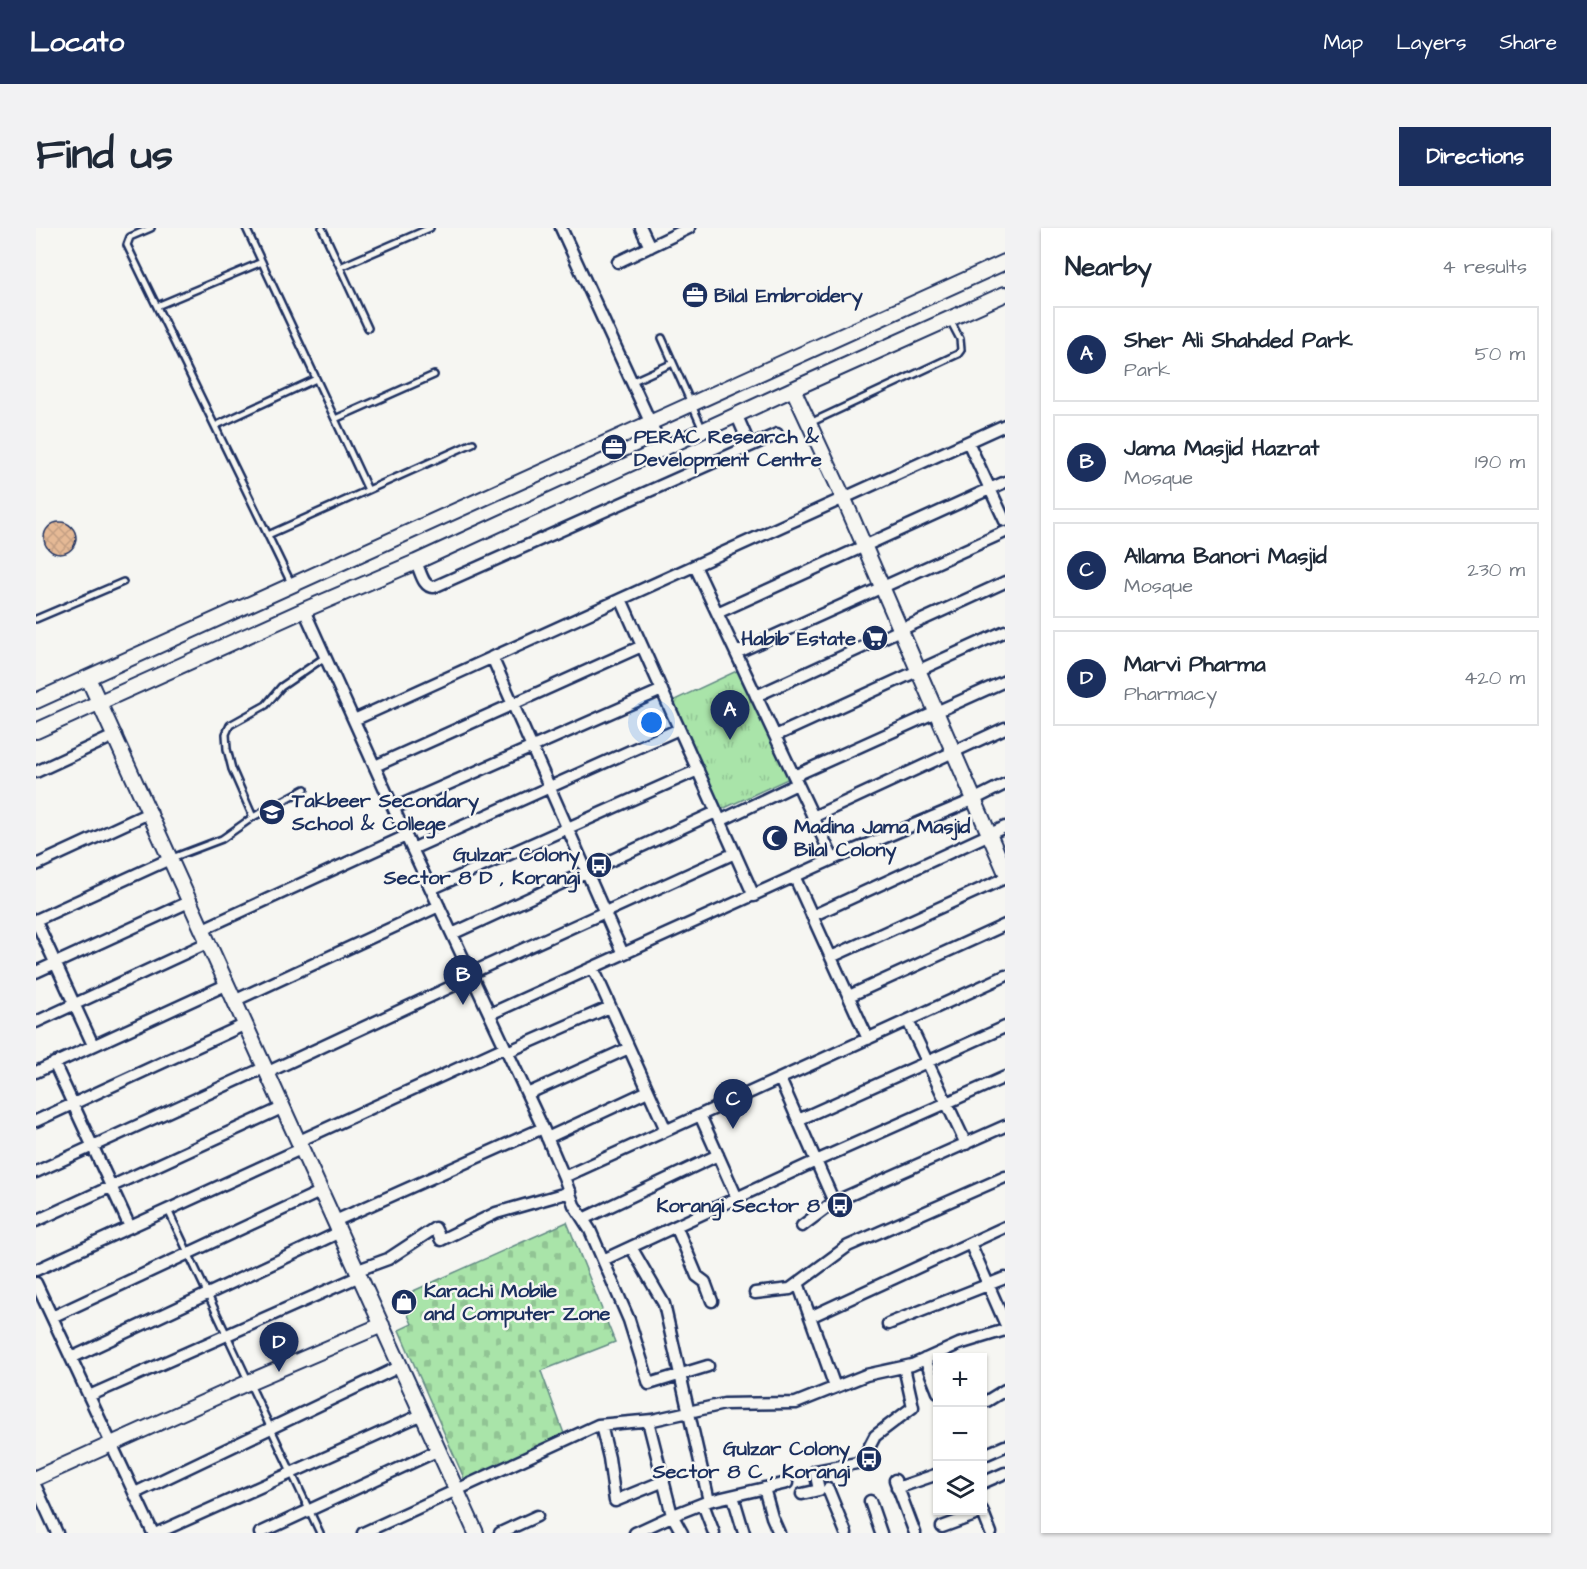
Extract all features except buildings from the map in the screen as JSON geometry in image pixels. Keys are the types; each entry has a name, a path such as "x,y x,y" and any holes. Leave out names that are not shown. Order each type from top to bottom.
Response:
{"street":[{"path":"561,228 663,450"},
{"path":"641,228 650,247"},
{"path":"618,262 690,228"},
{"path":"36,701 651,424 1005,261"},
{"path":"418,566 426,585 430,588 435,587 744,432 793,389 951,321 1005,294"},
{"path":"793,389 844,499 1005,871"},
{"path":"354,720 1005,425"},
{"path":"36,731 304,610 418,566 613,471 703,431 777,434"},
{"path":"969,442 1005,521"},
{"path":"717,613 1005,482"},
{"path":"736,653 1005,532"},
{"path":"695,566 833,859"},
{"path":"756,696 1005,582"},
{"path":"621,599 754,896"},
{"path":"304,610 406,836 545,1133 574,1205 603,1260 629,1320 649,1384 708,1366"},
{"path":"775,736 1005,631"},
{"path":"375,766 642,646"},
{"path":"492,657 623,954"},
{"path":"88,678 172,858 476,1533"},
{"path":"452,934 587,872 718,816 1005,681"},
{"path":"394,808 662,690"},
{"path":"813,817 1005,728"},
{"path":"412,849 679,729"},
{"path":"36,772 116,735"},
{"path":"431,888 698,770"},
{"path":"490,1014 833,859 974,800 1005,784"},
{"path":"36,865 151,812"},
{"path":"812,916 1005,827"},
{"path":"36,1022 406,836"},
{"path":"36,1172 267,1069 735,853"},
{"path":"93,1046 36,920 172,858"},
{"path":"795,878 868,1039"},
{"path":"831,957 1005,878"},
{"path":"36,972 191,901"},
{"path":"236,1000 439,906"},
{"path":"849,996 1005,925"},
{"path":"593,968 666,1130"},
{"path":"564,1177 1005,976"},
{"path":"36,1072 228,984"},
{"path":"36,1270 168,1210 506,1049 610,1008"},
{"path":"908,1020 966,1144"},
{"path":"36,1120 246,1024"},
{"path":"798,1120 1005,1027"},
{"path":"527,1094 629,1048"},
{"path":"54,1063 130,1227"},
{"path":"603,1260 816,1161 1005,1077"},
{"path":"780,1079 834,1202"},
{"path":"71,1358 208,1294 338,1226 545,1133 648,1091"},
{"path":"36,1221 284,1107"},
{"path":"700,1115 737,1198"},
{"path":"802,1226 834,1202 1005,1126"},
{"path":"583,1219 718,1155"},
{"path":"755,1293 790,1289 848,1246 1005,1177"},
{"path":"52,1317 322,1191"},
{"path":"89,1396 388,1259 435,1228 441,1240 496,1213 570,1192"},
{"path":"676,1226 697,1276 705,1282 712,1301"},
{"path":"810,1317 1005,1227"},
{"path":"970,1243 1005,1323"},
{"path":"631,1247 664,1304 714,1533"},
{"path":"888,1324 1005,1278"},
{"path":"36,1282 155,1533 423,1414"},
{"path":"798,1283 835,1387"},
{"path":"36,1478 382,1325"},
{"path":"363,1533 601,1425 648,1421 724,1404 796,1403 866,1375 904,1366 959,1344 1005,1330"},
{"path":"925,1359 933,1379"},
{"path":"135,1493 401,1366"},
{"path":"802,1494 819,1490 815,1471 857,1463 863,1459 876,1436 914,1407 904,1366"},
{"path":"987,1401 1005,1390"},
{"path":"648,1421 672,1515 682,1533"},
{"path":"601,1425 609,1458 615,1501 664,1480"},
{"path":"987,1454 1005,1446"},
{"path":"260,1533 439,1450"},
{"path":"987,1481 1005,1473"},
{"path":"915,1533 896,1484 933,1475"},
{"path":"635,1533 672,1515 706,1503 787,1483"},
{"path":"36,1487 53,1532"},
{"path":"764,1488 779,1533"},
{"path":"828,1489 841,1532"},
{"path":"733,1496 744,1533"},
{"path":"870,1501 881,1533"},
{"path":"942,1527 973,1515"},
{"path":"984,1515 991,1533"},
{"path":"501,1533 537,1516"}],"lane":[{"path":"151,228 130,237 127,245 292,585"},
{"path":"246,228 368,490"},
{"path":"322,228 368,328"},
{"path":"340,267 430,228"},
{"path":"157,306 262,262"},
{"path":"805,412 958,354 961,350 960,339 951,321"},
{"path":"662,338 703,431"},
{"path":"632,382 673,363"},
{"path":"335,419 434,375"},
{"path":"215,426 316,379"},
{"path":"268,535 473,443"},
{"path":"36,620 123,582"},
{"path":"254,817 232,769 226,734 230,725 266,705 281,687 325,657"},
{"path":"172,858 222,839 254,817 305,789"},
{"path":"168,1210 320,1533"}],"green space":[{"path":"743,668 794,776 716,812 668,703"},
{"path":"567,1222 615,1342 541,1371 566,1439 467,1485 399,1330 412,1324 400,1297"}],"place":[{"name":"Bilal Embroidery","path":"695,295"},
{"name":"PERAC Research & Development Centre","path":"614,447"},
{"name":"Habib Estate","path":"875,638"},
{"name":"Sher Ali Shahded Park","path":"730,740"},
{"name":"Takbeer Secondary School & College","path":"272,812"},
{"name":"Madina Jama Masjid Bilal Colony","path":"775,838"},
{"name":"Gulzar Colony Sector 8 D , Korangi","path":"599,865"},
{"name":"Jama Masjid Hazrat","path":"463,1005"},
{"name":"Allama Banori Masjid","path":"733,1129"},
{"name":"Korangi Sector 8","path":"840,1205"},
{"name":"Karachi Mobile and Computer Zone","path":"404,1302"},
{"name":"Marvi Pharma","path":"279,1372"},
{"name":"Gulzar Colony Sector 8 C , Korangi","path":"869,1459"}]}
